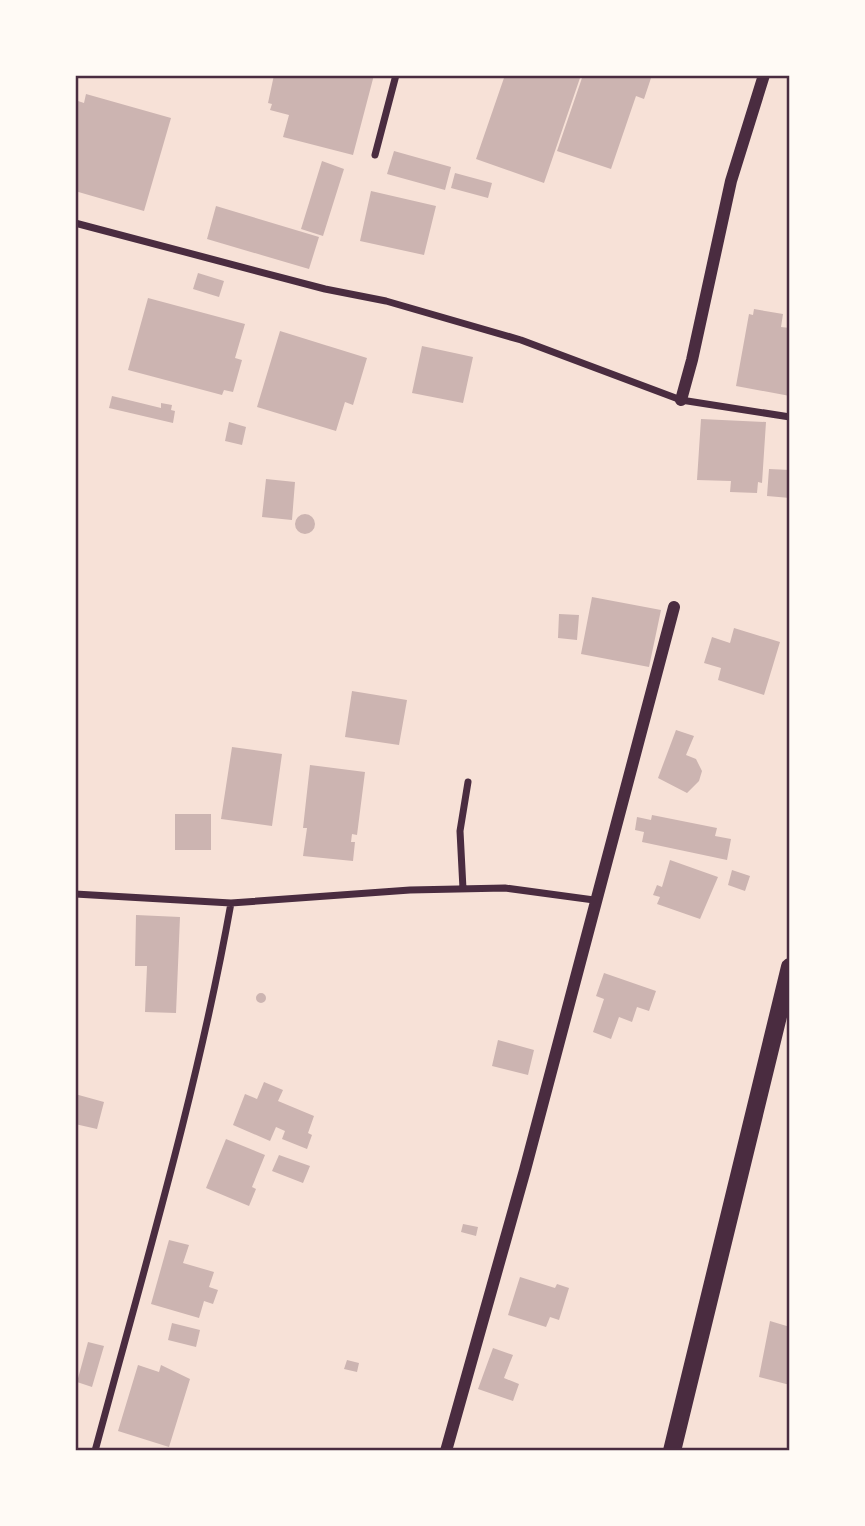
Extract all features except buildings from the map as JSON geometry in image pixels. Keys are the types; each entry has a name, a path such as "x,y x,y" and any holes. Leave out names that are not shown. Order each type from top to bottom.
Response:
{"main road":[{"path":"672,1451 790,967"}],"street":[{"path":"374,155 396,75"},
{"path":"681,400 731,181 764,75"},
{"path":"75,223 325,289 386,301 509,337 681,400 790,417"},
{"path":"446,1451 525,1170 594,900 674,607"},
{"path":"463,889 460,831 468,782"},
{"path":"75,894 231,902 505,888 594,900"},
{"path":"95,1451 158,1223 214,999 231,902"}]}
